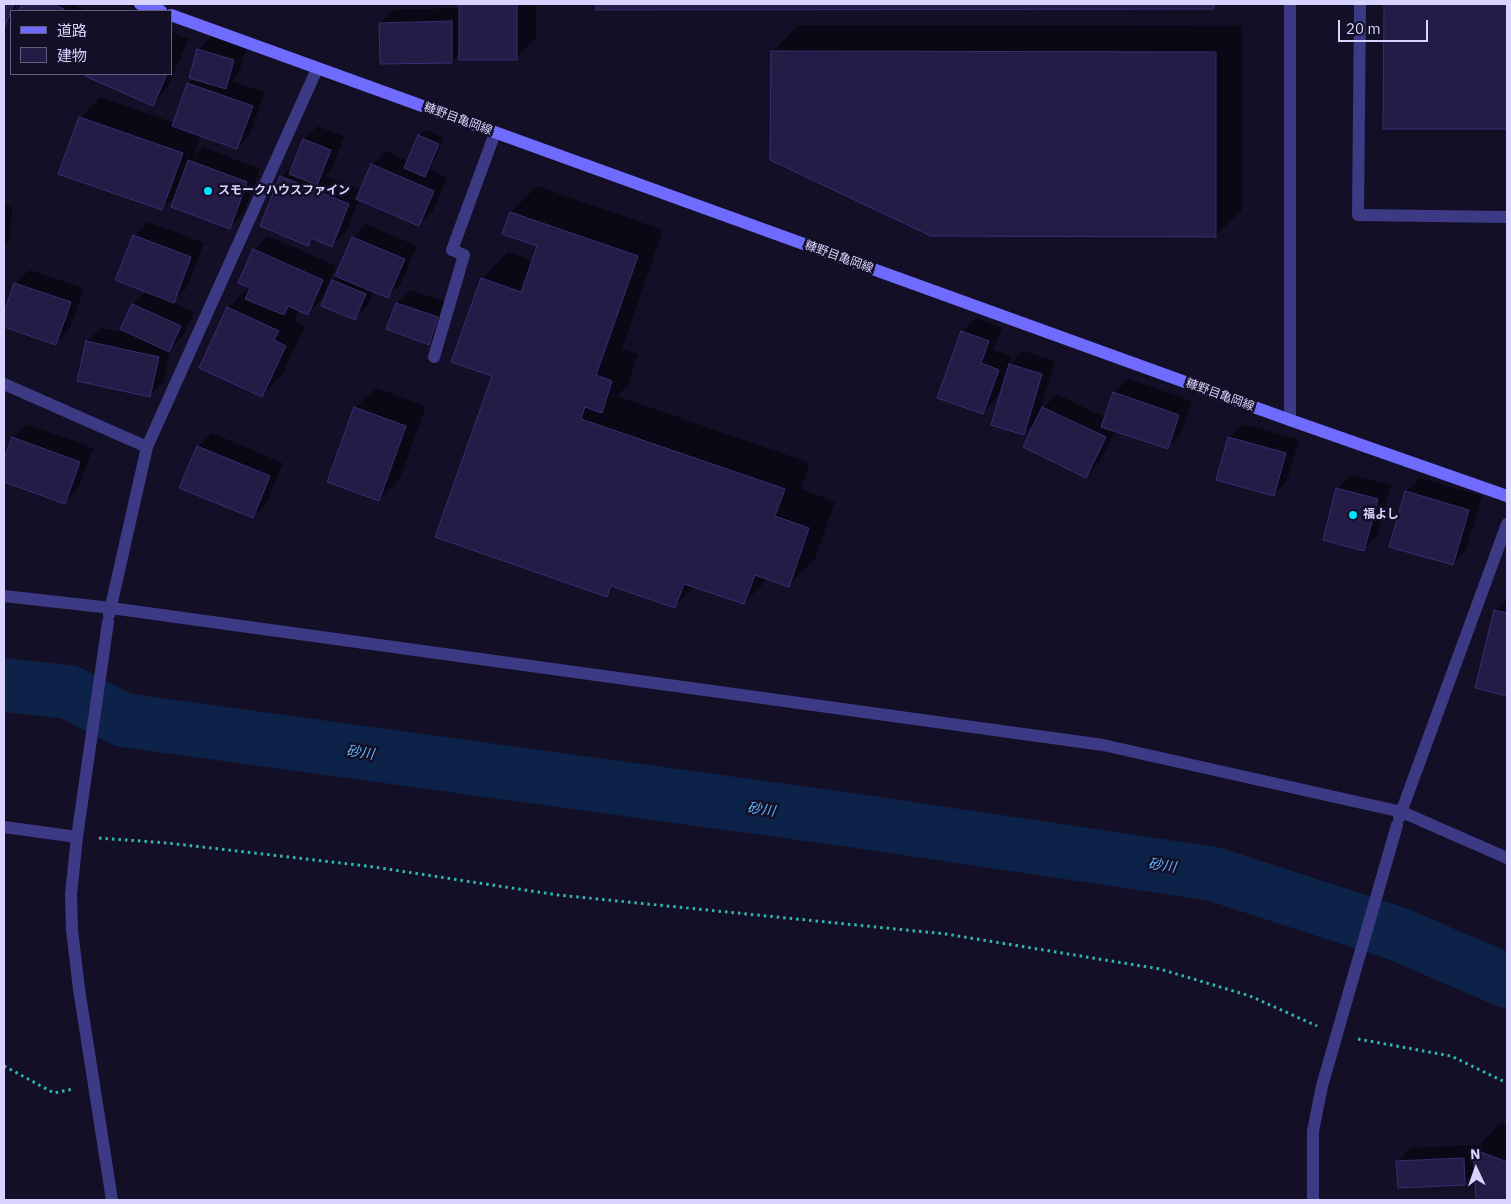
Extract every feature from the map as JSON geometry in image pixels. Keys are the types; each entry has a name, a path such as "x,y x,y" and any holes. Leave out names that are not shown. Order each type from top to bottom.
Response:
{"main road":[{"path":"140,4 158,10"},
{"name":"糠野目亀岡線","path":"172,15 1290,420 1507,496"}],"street":[{"path":"1290,4 1290,420"},
{"path":"1360,4 1358,215 1507,217"},
{"path":"112,1200 93,1084 72,930 71,894 76,837 108,622 147,447 317,69"},
{"path":"434,357 464,255 452,250 495,133"},
{"path":"4,384 147,447"},
{"path":"1314,1200 1313,1131 1322,1086 1341,1016 1397,825 1507,524"},
{"path":"4,596 111,608 1103,745 1402,812 1507,858"},
{"path":"4,827 76,837"}],"path":[{"path":"76,837 167,843 367,866 558,895 946,934 1160,969 1250,996 1336,1035 1451,1056 1507,1083"},
{"path":"4,1066 54,1093 93,1084"}],"building":[{"path":"4,4 14,4 5,26"},
{"path":"22,4 52,4 64,9 64,10 19,10"},
{"path":"459,4 517,4 517,60 459,60"},
{"path":"596,4 1214,4 1214,9 596,10"},
{"path":"1384,4 1507,4 1507,129 1383,129"},
{"path":"452,21 452,63 380,64 379,23"},
{"path":"197,49 234,60 226,89 189,78"},
{"path":"771,51 1216,52 1216,237 931,236 770,160"},
{"path":"86,75 167,75 153,106"},
{"path":"187,83 253,106 237,149 172,126"},
{"path":"79,117 183,153 162,210 58,174"},
{"path":"418,135 439,144 425,177 404,168"},
{"path":"303,139 331,150 317,185 289,174"},
{"path":"188,160 247,182 230,229 171,207"},
{"path":"371,164 434,191 419,226 356,199"},
{"path":"280,176 349,204 332,247 311,238 308,246 260,226"},
{"path":"510,212 638,256 596,375 612,381 602,413 585,407 581,419 785,489 775,516 809,528 789,587 755,575 744,604 684,584 675,608 611,586 607,597 435,537 492,376 451,362 481,278 521,292 537,246 502,234"},
{"path":"133,235 191,257 174,303 115,280"},
{"path":"352,237 405,259 388,298 335,276"},
{"path":"253,249 323,280 308,315 288,306 284,315 245,299 250,288 238,283"},
{"path":"332,280 366,294 355,320 321,306"},
{"path":"14,283 71,302 56,345 4,327 4,313"},
{"path":"396,303 438,317 429,345 386,329"},
{"path":"132,304 181,326 169,352 120,329"},
{"path":"227,307 279,331 274,340 286,346 262,397 199,368"},
{"path":"961,331 989,341 981,363 999,370 983,414 937,398"},
{"path":"86,341 159,357 150,397 77,381"},
{"path":"1009,364 1042,374 1024,435 991,425"},
{"path":"1113,392 1179,415 1168,449 1101,427"},
{"path":"354,407 406,426 379,501 327,482"},
{"path":"1042,407 1106,437 1086,478 1023,447"},
{"path":"12,437 80,462 65,504 4,482 4,459"},
{"path":"1228,437 1286,453 1274,496 1216,480"},
{"path":"197,446 270,476 253,518 179,488"},
{"path":"1336,488 1378,499 1364,551 1323,540"},
{"path":"1405,491 1469,510 1453,565 1389,547"},
{"path":"1494,610 1507,613 1507,696 1475,688"},
{"path":"1473,1149 1507,1162 1507,1200 1476,1200"},
{"path":"1464,1158 1465,1185 1398,1188 1396,1161"}],"waterway":[{"name":"砂川","path":"4,685 69,692 123,720 851,820 1214,874 1398,934 1507,981"}],"place":[{"name":"スモークハウスファイン","path":"208,191"},
{"name":"福よし","path":"1353,515"}]}
